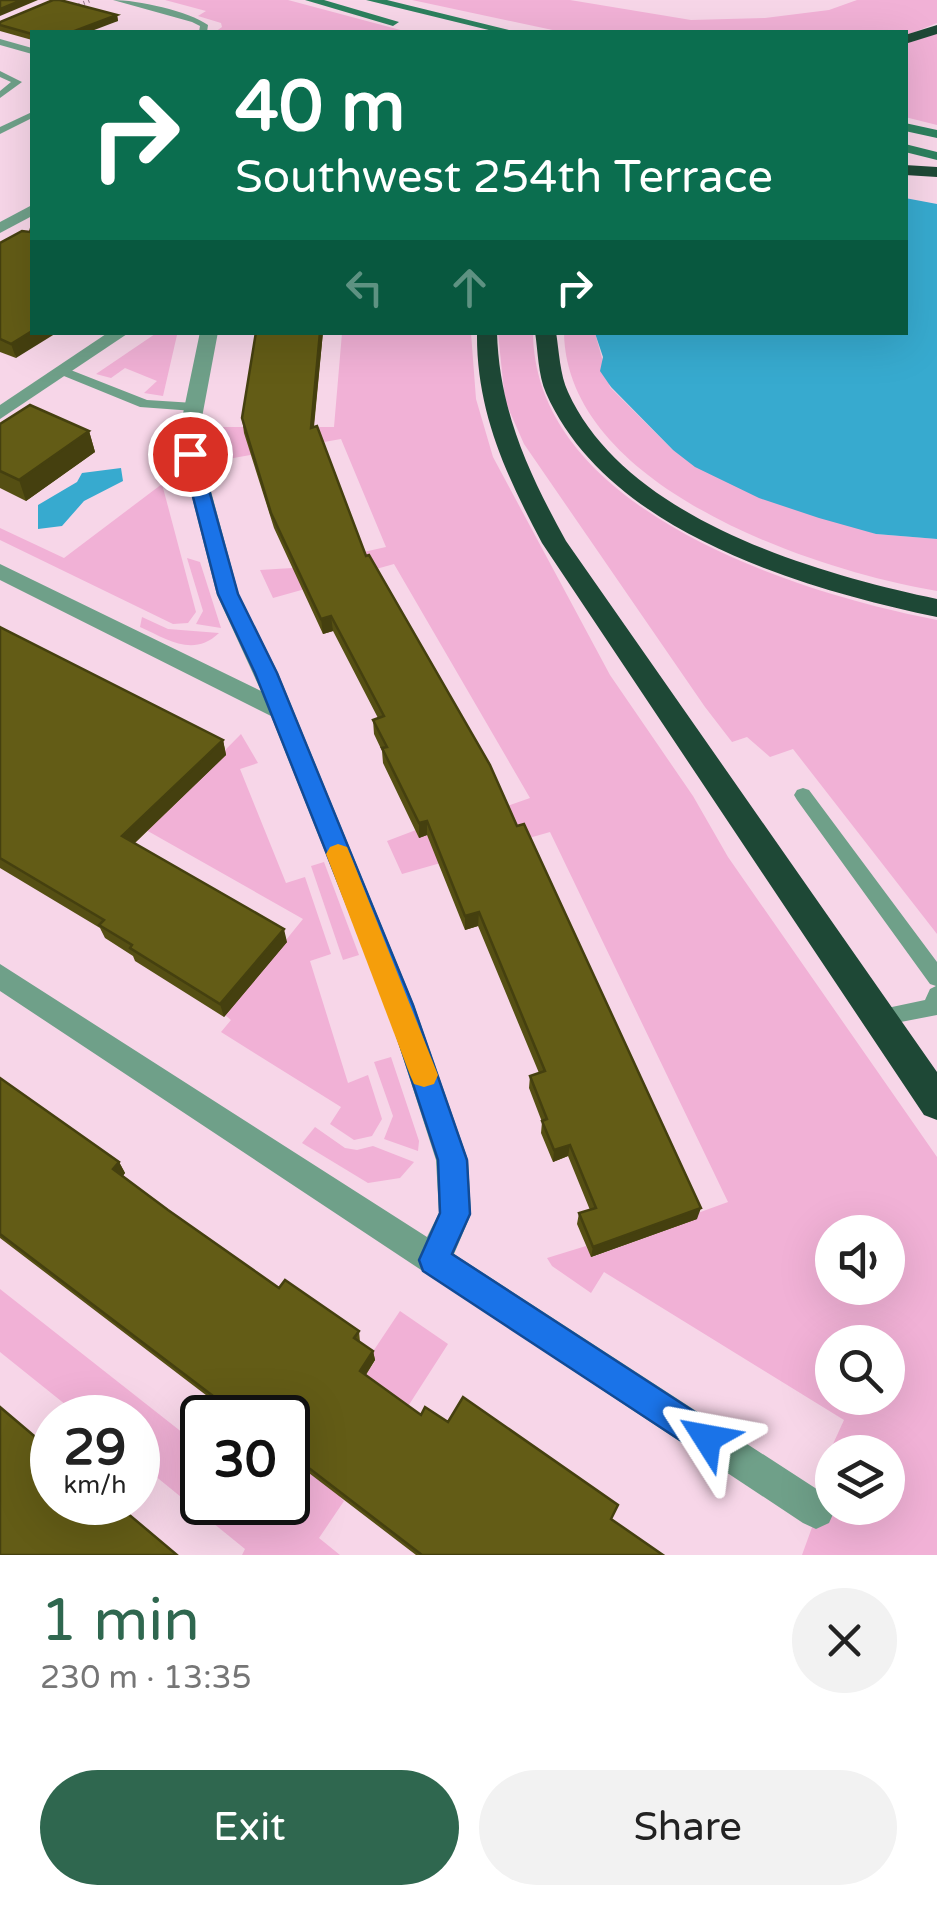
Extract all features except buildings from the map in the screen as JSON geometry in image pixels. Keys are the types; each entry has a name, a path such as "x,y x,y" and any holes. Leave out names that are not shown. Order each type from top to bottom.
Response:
{"highway":[{"path":"908,39 937,29"},
{"path":"908,170 937,172"},
{"path":"487,335 488,372 498,426 518,475 555,544 937,1103"},
{"path":"545,335 548,371 582,434 615,469 653,500 707,533 767,560 855,590 937,608"}],"main road":[{"path":"311,0 402,24"},
{"path":"372,0 502,30"},
{"path":"908,127 937,134"},
{"path":"908,149 937,156"}],"street":[{"path":"1,227 30,211"},
{"path":"1,227 21,234"},
{"path":"0,413 117,335"},
{"path":"208,335 194,408 190,454 228,594 280,710 404,1017 452,1160 455,1214 434,1260"},
{"path":"0,571 280,710"},
{"path":"0,976 815,1509"}],"lane":[{"path":"126,1 198,22 206,27 204,30"},
{"path":"0,42 30,50"},
{"path":"0,74 17,82 0,95"},
{"path":"0,131 30,116"},
{"path":"63,371 145,404 194,408"},
{"path":"802,796 937,978"},
{"path":"880,1017 932,1008 937,995"}],"path":[{"path":"79,5 91,0"}],"shaded area":[{"path":"165,0 288,0 400,30 218,30 221,23 198,16 206,11"},
{"path":"412,0 570,0 691,20 765,18 829,10 857,0 937,0 937,23 908,35 908,30 553,30"},
{"path":"937,33 937,125 908,118 908,43"},
{"path":"154,335 177,335 163,396 144,393 157,381 125,368 111,378 96,374"},
{"path":"342,335 471,335 476,399 493,457 610,675 693,796 728,857 937,1157 937,1555 802,1555 815,1519 815,1525 905,1525 905,1435 837,1435 844,1420 836,1415 905,1415 905,1325 815,1325 815,1402 604,1272 591,1293 552,1266 547,1258 586,1246 592,1257 696,1219 695,1214 728,1202 550,832 402,874 387,841 416,830 420,837 530,798 394,564 273,598 260,570 292,568 386,547 341,439 228,459 223,427 334,427"},
{"path":"498,335 533,335 545,395 577,449 625,494 683,533 748,564 815,589 937,620 937,934 793,749 770,757 747,737 732,742 524,444 505,401"},
{"path":"564,335 596,335 610,387 673,450 876,534 937,539 937,591 826,563 765,541 705,512 650,477 606,435 576,387"},
{"path":"162,484 196,612 188,623 173,624 0,540 0,528 64,558"},
{"path":"187,558 200,562 221,628 196,624 203,611"},
{"path":"142,617 168,629 219,633 199,644 180,644 140,627"},
{"path":"241,734 258,763 240,769 286,883 305,877 331,954 310,961 348,1083 368,1075 382,1119 372,1136 354,1140 330,1124 341,1107 221,1032 231,1020 225,1015 303,919 146,830"},
{"path":"324,862 359,955 343,960 311,866"},
{"path":"391,1057 419,1141 418,1151 384,1139 393,1116 374,1062"},
{"path":"315,1127 345,1148 373,1146 414,1162 400,1178 368,1183 302,1143"},
{"path":"0,1289 135,1395 54,1395 0,1352"},
{"path":"400,1311 448,1344 405,1411 340,1497 344,1501 319,1538 340,1555 242,1555 245,1549 215,1525 310,1525 310,1462 375,1361 370,1356"},
{"path":"160,1415 180,1431 180,1496 160,1480"}],"water":[{"path":"908,199 937,204 937,539 876,534 819,518 759,498 695,467 611,387 600,371 603,357 596,335 908,335"},
{"path":"121,468 123,481 84,501 62,526 38,529 38,505 77,482 82,473"}],"slow traffic":[{"path":"338,854 409,1028 424,1075"}],"route":[{"path":"190,454 228,594 266,673 400,1005 452,1160 455,1214 434,1260 707,1438"}]}
